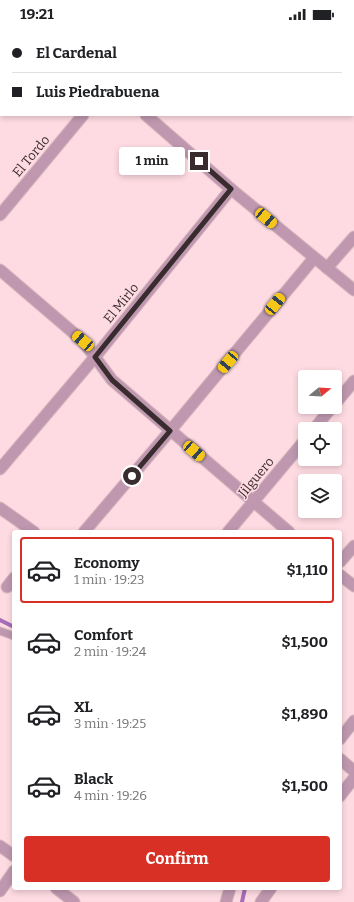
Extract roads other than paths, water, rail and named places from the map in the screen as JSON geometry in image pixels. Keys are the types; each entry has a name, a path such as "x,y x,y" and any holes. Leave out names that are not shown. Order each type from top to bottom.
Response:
{"street":[{"name":"El Tordo","path":"0,215 82,116"},
{"path":"147,116 231,189 354,290"},
{"name":"El Mirlo","path":"0,469 95,357 231,189"},
{"path":"327,268 354,237"},
{"path":"86,530 314,258"},
{"path":"0,270 83,341 112,380 287,530"},
{"path":"342,396 354,381"},
{"path":"320,422 326,414"},
{"name":"Jilguero","path":"230,530 298,448"},
{"path":"0,508 31,530"},
{"path":"342,560 354,546"},
{"path":"342,577 354,586"},
{"path":"342,736 354,721"},
{"path":"342,761 354,771"},
{"path":"342,793 354,778"},
{"path":"0,846 12,855"},
{"path":"0,891 12,874"},
{"path":"59,890 74,902"},
{"path":"226,902 229,890"},
{"path":"261,902 270,890"}],"lane":[{"path":"0,631 12,635"}],"waterway":[{"path":"0,620 12,626"},
{"path":"242,902 245,890"}]}
